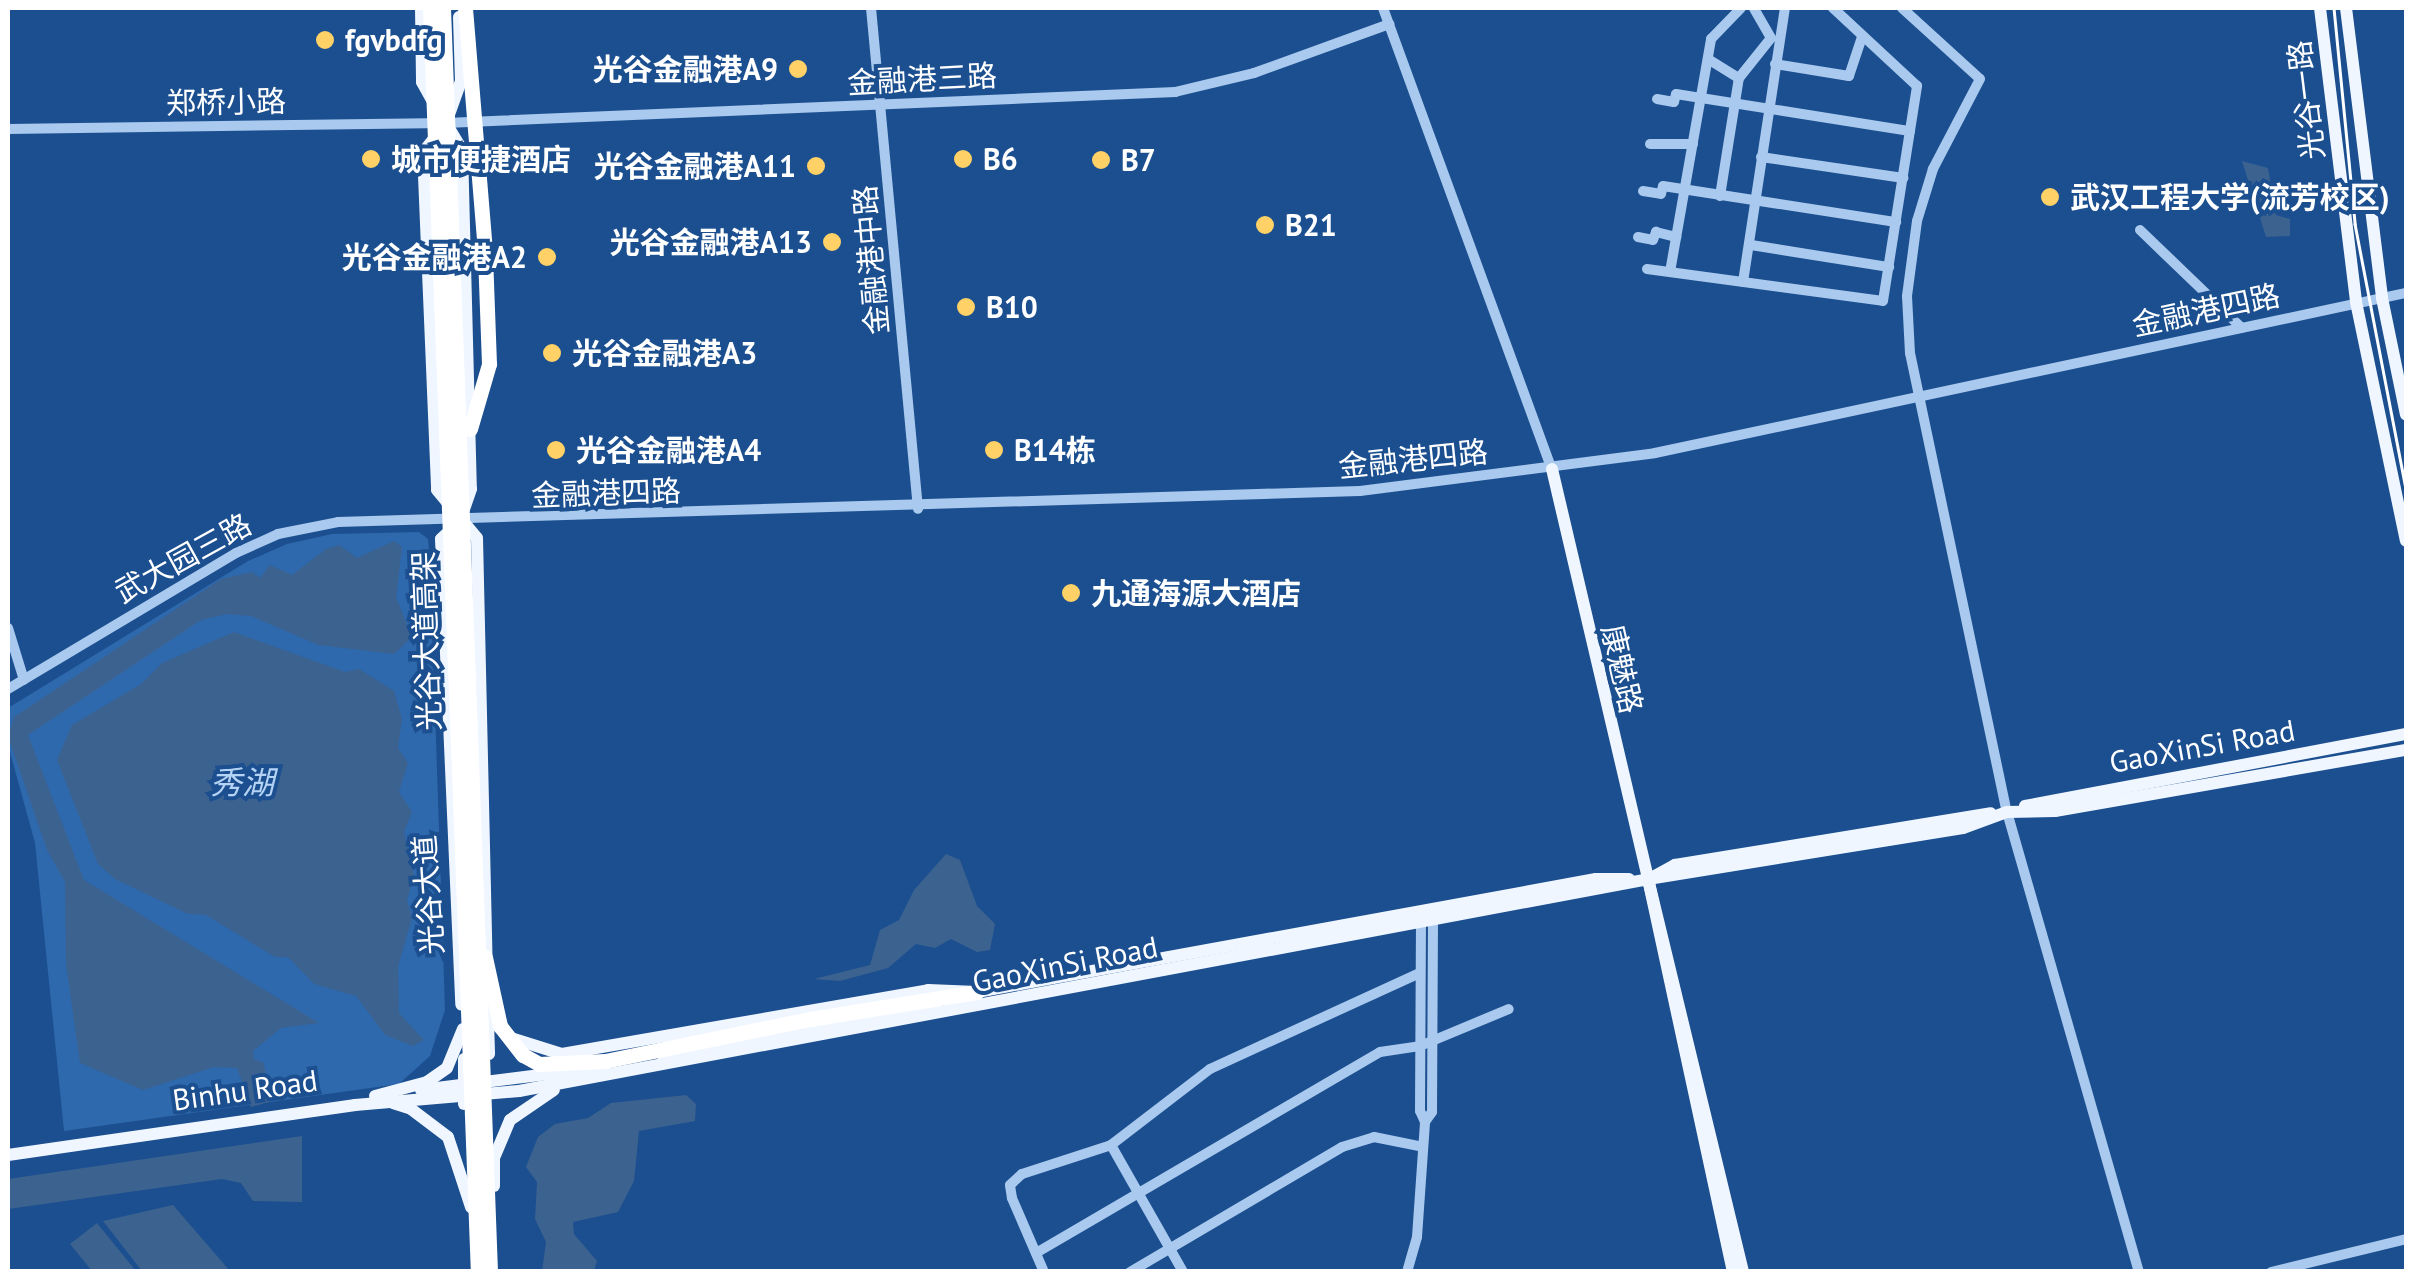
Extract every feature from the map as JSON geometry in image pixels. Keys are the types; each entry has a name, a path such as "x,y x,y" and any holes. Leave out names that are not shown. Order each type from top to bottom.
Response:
{"highway":[{"name":"光谷大道高架","path":"430,8 476,1272"},
{"name":"光谷大道高架","path":"443,8 492,1272"},
{"path":"462,8 485,253 489,364 470,429"},
{"path":"475,877 500,1026 523,1055 540,1064 605,1061 810,1019 978,992"}],"main road":[{"name":"光谷大道","path":"421,8 422,82 462,150 471,489 459,522 441,539 450,875 476,1272"},
{"name":"光谷大道","path":"462,8 461,82 446,123 423,152 437,490 459,522 478,538 494,1186 492,1272"},
{"name":"光谷一路","path":"2320,8 2356,302 2406,541"},
{"name":"光谷一路","path":"2346,8 2382,298 2406,415"},
{"name":"康魅路","path":"1552,469 1648,880 1733,1272"},
{"path":"2389,738 2406,726"},
{"name":"GaoXinSi Road","path":"2007,812 2051,798 2406,734"},
{"name":"GaoXinSi Road","path":"490,1088 574,1082 1648,880 1675,865 1961,814 2055,811 2406,753"},
{"name":"GaoXinSi Road","path":"490,1088 913,1010 978,992 1596,879 1648,880"},
{"name":"康魅路","path":"1648,880 1661,912 1742,1272"},
{"name":"GaoXinSi Road","path":"487,973 499,1020 524,1047 562,1054 928,990 978,992"},
{"path":"375,1100 427,1082 446,1068 463,1029"},
{"path":"494,1186 494,1158 510,1120 574,1082"},
{"name":"Binhu Road","path":"8,1147 490,1088"},
{"path":"375,1100 411,1108 448,1137 472,1214"},
{"name":"Binhu Road","path":"8,1155 375,1100"}],"street":[{"name":"金融港中路","path":"871,8 918,509"},
{"path":"1383,8 1552,469"},
{"path":"1670,272 1708,54 1741,8"},
{"path":"1720,196 1739,78 1771,38 1754,8"},
{"path":"1742,282 1751,245 1754,202 1785,8"},
{"path":"1647,269 1883,301 1917,86 1833,8"},
{"path":"1902,8 1980,79 1933,169 1917,221 1907,296 1918,397 2007,812 2139,1272"},
{"name":"金融港三路","path":"446,123 1174,92 1254,74 1389,24"},
{"path":"1775,64 1849,76 1862,37"},
{"path":"1696,52 1708,54 1739,78"},
{"path":"1656,99 1701,97 1910,132"},
{"name":"郑桥小路","path":"8,129 446,123"},
{"path":"1650,144 1693,144"},
{"path":"1761,157 1902,178"},
{"path":"1643,191 1684,190 1896,222"},
{"path":"2140,230 2242,328"},
{"path":"1638,237 1653,240 1656,232 1676,238"},
{"path":"1751,245 1888,267"},
{"name":"金融港四路","path":"459,522 1276,498 1552,469 1918,397 2406,293"},
{"name":"武大园三路","path":"8,690 278,534 338,522 459,522"},
{"path":"8,628 24,680"},
{"path":"1407,1272 1417,1236 1425,1122 1420,973 1426,922"},
{"path":"1425,1122 1432,1112 1426,922"},
{"path":"1044,1272 1010,1184 1022,1174 1111,1145 1210,1069 1420,973"},
{"path":"1036,1252 1380,1052 1432,1042 1509,1009"},
{"path":"1130,1272 1341,1148 1374,1137 1423,1147"},
{"path":"1111,1145 1183,1272"},
{"path":"2271,1272 2406,1239"}],"shaded area":[{"path":"419,532 428,539 430,558 445,1010 430,1056 399,1084 64,1131 35,843 8,745 8,708 248,561 287,544 332,534"}],"water":[{"path":"2242,161 2268,168 2276,215 2290,219 2290,236 2266,237"},
{"path":"394,541 402,547 396,597 412,637 394,654 318,645 251,616 226,614 201,620 28,735 84,880 319,1023 281,1028 253,1051 254,1059 264,1063 269,1102 251,1107 237,1068 214,1067 143,1090 80,1063 66,964 65,882 47,850 8,736 14,717 221,579 252,572 260,578 270,565 292,575 326,549 339,545 357,558"},
{"name":"秀湖","path":"234,632 345,672 359,669 394,691 402,719 398,748 408,763 399,792 412,812 404,832 414,876 407,900 412,918 398,967 399,1013 424,1040 413,1046 385,1035 356,996 314,984 288,957 275,957 206,915 188,914 115,879 98,864 57,760 72,725 141,684 162,663"},
{"path":"946,854 960,860 977,906 995,924 990,950 977,952 951,939 935,948 916,944 888,968 840,981 814,979 870,965 880,930 899,920 914,890"},
{"path":"686,1095 696,1104 695,1121 639,1131 634,1181 618,1212 573,1222 574,1234 597,1261 594,1271 542,1271 546,1242 535,1219 537,1182 526,1167 538,1137 555,1124 588,1118 611,1103"},
{"path":"302,1136 302,1202 253,1201 241,1183 222,1179 8,1209 8,1179"},
{"path":"173,1205 230,1271 142,1271 103,1221"},
{"path":"97,1223 136,1271 92,1271 70,1244"}],"tram line":[{"path":"2334,8 2355,224 2406,489"}],"place":[{"name":"fgvbdfg","path":"325,40"},
{"name":"光谷金融港A9","path":"798,69"},
{"name":"城市便捷酒店","path":"371,159"},
{"name":"B6","path":"963,159"},
{"name":"B7","path":"1101,160"},
{"name":"光谷金融港A11","path":"816,166"},
{"name":"武汉工程大学(流芳校区)","path":"2050,197"},
{"name":"B21","path":"1265,225"},
{"name":"光谷金融港A13","path":"832,242"},
{"name":"光谷金融港A2","path":"547,257"},
{"name":"B10","path":"966,307"},
{"name":"光谷金融港A3","path":"552,353"},
{"name":"光谷金融港A4","path":"556,450"},
{"name":"B14栋","path":"994,450"},
{"name":"九通海源大酒店","path":"1071,593"}]}
